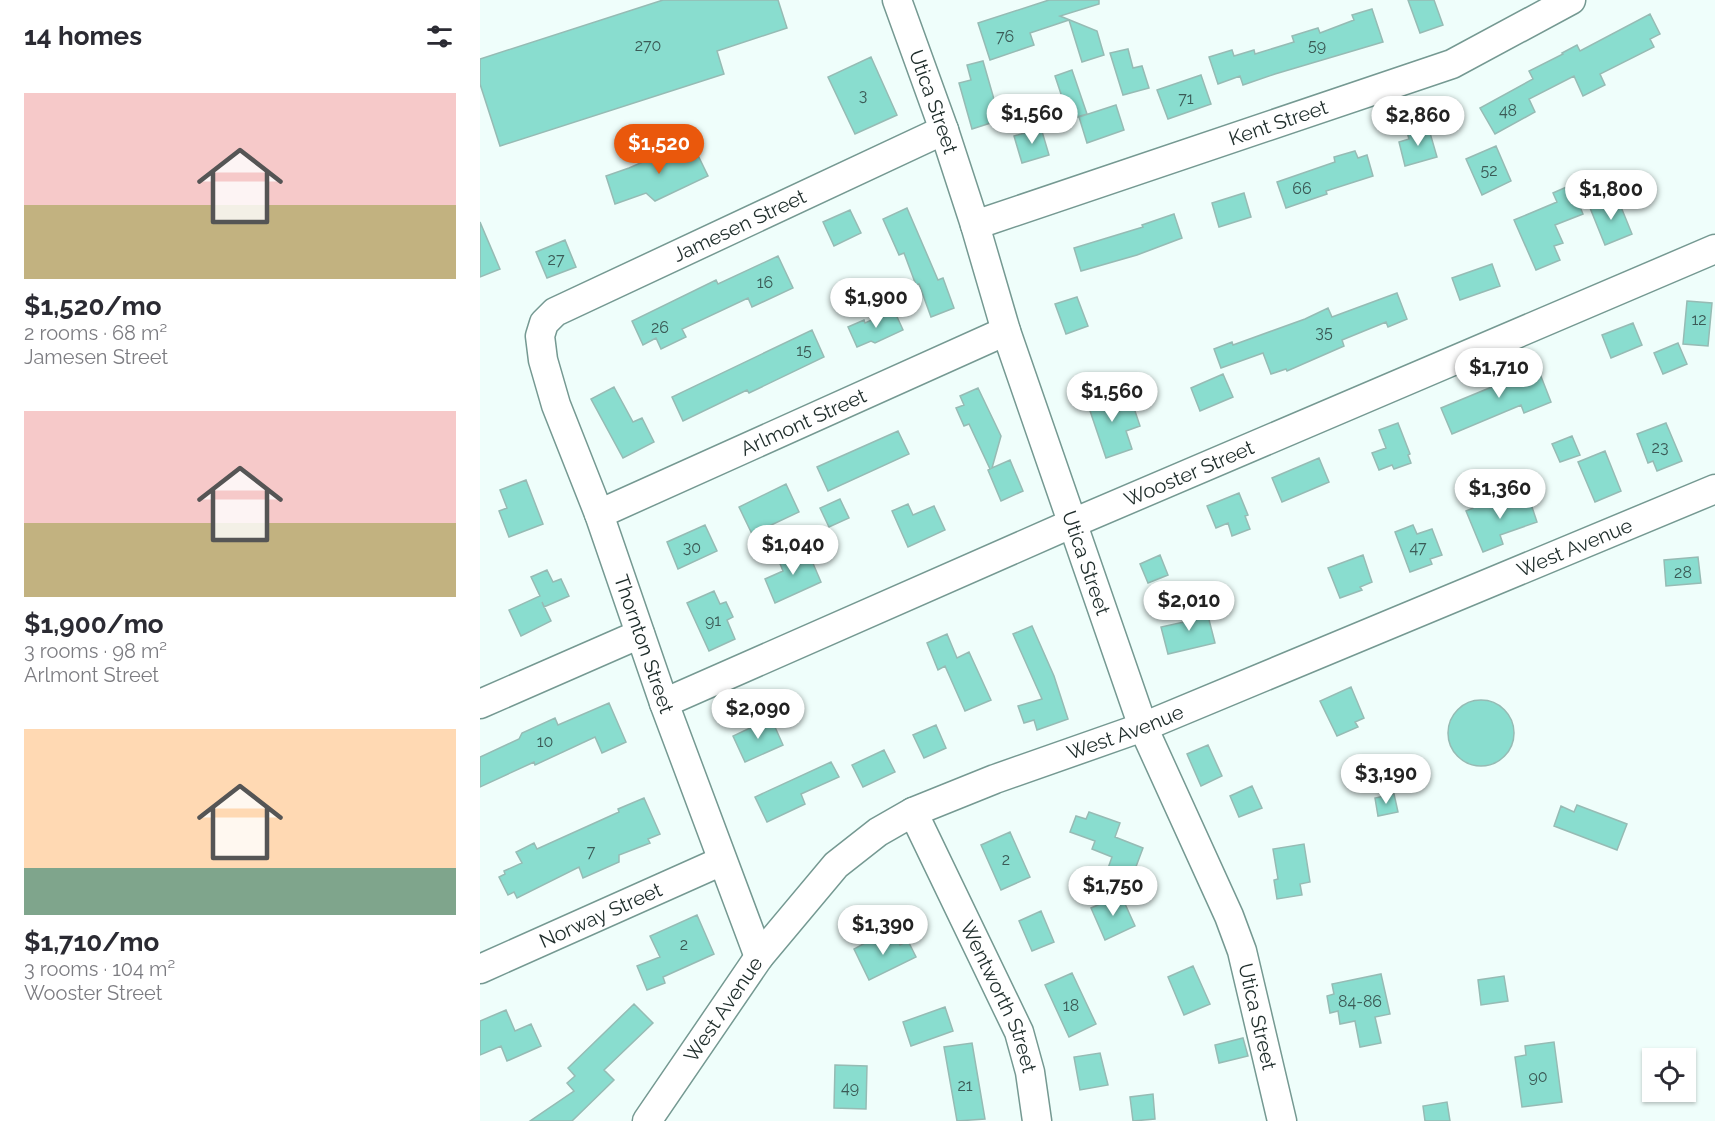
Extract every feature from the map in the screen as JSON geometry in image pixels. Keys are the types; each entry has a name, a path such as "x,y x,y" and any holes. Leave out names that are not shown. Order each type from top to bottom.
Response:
{"street":[{"name":"Utica Street","path":"897,0 944,130 1006,331 1143,727 1229,916 1242,951 1282,1121"},
{"name":"Kent Street","path":"975,225 1452,64 1571,0"},
{"name":"Jamesen Street","path":"541,329 555,312 944,130"},
{"name":"Wooster Street","path":"664,703 1073,523 1715,249"},
{"name":"Thornton Street","path":"541,329 540,344 543,360 556,405 599,514 664,703 759,957"},
{"name":"Arlmont Street","path":"599,514 1006,331"},
{"name":"West Avenue","path":"647,1121 759,957 836,865 878,832 914,812 995,779 1143,727 1715,489"},
{"path":"480,704 640,634"},
{"name":"Wentworth Street","path":"914,812 1019,1032 1030,1072 1037,1121"},
{"name":"Norway Street","path":"480,969 722,861"}],"building":[{"path":"663,0 778,0 787,28 717,51 724,74 500,146 480,84 480,59"},
{"path":"1049,0 1099,0 1099,4 1060,16 1097,31 1104,55 1082,62 1069,20 1030,33 1034,45 990,60 978,23"},
{"path":"1408,0 1434,0 1443,25 1420,33"},
{"path":"1372,9 1383,42 1243,85 1240,76 1218,84 1209,57 1232,50 1234,56 1254,50 1255,54 1294,42 1292,36 1318,28 1320,33 1354,20 1352,15"},
{"path":"1650,14 1660,34 1650,39 1654,47 1600,74 1605,85 1583,96 1574,76 1529,99 1535,112 1495,134 1480,108 1533,79 1529,71 1577,45 1580,51"},
{"path":"1128,49 1133,68 1142,66 1149,88 1123,95 1110,53"},
{"path":"871,57 897,115 855,134 828,77"},
{"path":"983,61 1000,120 972,129 959,83 971,80 967,65"},
{"path":"1072,70 1087,114 1042,127 1035,104 1062,97 1055,76"},
{"path":"1201,75 1211,104 1168,119 1157,90"},
{"path":"1116,105 1124,130 1087,143 1079,117"},
{"path":"1428,126 1437,157 1405,166 1399,142 1409,139 1407,132"},
{"path":"1041,128 1049,155 1022,163 1014,136"},
{"path":"691,141 708,176 655,201 646,193 615,204 606,176"},
{"path":"1496,146 1511,181 1482,195 1466,159"},
{"path":"1355,151 1358,158 1367,155 1373,176 1326,191 1327,194 1286,208 1277,182 1335,162 1334,157"},
{"path":"1571,185 1583,214 1555,225 1563,243 1554,246 1560,260 1536,270 1514,220 1557,202 1553,193"},
{"path":"1244,193 1251,217 1219,227 1212,203"},
{"path":"1617,197 1632,234 1605,245 1590,208"},
{"path":"907,208 938,280 943,278 954,308 931,317 904,253 899,255 883,219"},
{"path":"850,210 861,233 834,246 823,222"},
{"path":"1174,214 1182,238 1137,255 1081,271 1074,248 1143,227 1142,225"},
{"path":"480,222 500,269 480,277"},
{"path":"565,240 576,267 547,278 536,252"},
{"path":"778,256 793,288 752,307 748,298 682,329 686,337 661,349 656,338 643,345 632,321 716,280 718,284"},
{"path":"1492,264 1500,286 1460,300 1452,278"},
{"path":"1397,293 1407,319 1388,327 1386,322 1342,340 1344,346 1287,371 1286,369 1271,374 1263,353 1221,368 1214,349 1232,342 1233,345 1305,319 1328,308 1332,317"},
{"path":"1077,297 1088,326 1066,334 1055,304"},
{"path":"1687,301 1712,303 1708,346 1683,344"},
{"path":"894,310 903,330 875,343 871,341 857,347 848,327 864,320 865,323"},
{"path":"1633,323 1642,345 1611,358 1602,335"},
{"path":"812,330 824,357 683,421 672,397"},
{"path":"1678,343 1687,364 1663,374 1654,353"},
{"path":"1535,361 1551,402 1524,413 1521,405 1452,434 1441,408 1511,379 1508,372"},
{"path":"1223,374 1233,397 1200,411 1191,388"},
{"path":"614,387 633,422 642,418 654,442 623,458 591,399"},
{"path":"978,388 1001,436 992,468 1010,460 1023,491 1001,501 988,470 990,469 969,424 964,426 956,408 964,405 960,396"},
{"path":"1112,390 1119,411 1133,405 1140,426 1126,431 1132,449 1106,458 1086,399"},
{"path":"1398,423 1410,454 1408,455 1411,463 1394,469 1392,465 1379,470 1372,453 1386,448 1379,430"},
{"path":"1666,423 1682,461 1657,471 1653,461 1648,463 1637,434"},
{"path":"898,431 909,454 828,491 817,467"},
{"path":"1572,436 1580,455 1560,462 1552,444"},
{"path":"1605,451 1621,491 1595,502 1578,462"},
{"path":"1319,458 1329,482 1282,502 1272,478"},
{"path":"526,480 543,524 509,537 499,511 507,508 500,490"},
{"path":"786,484 799,512 752,534 739,507"},
{"path":"1239,493 1248,515 1245,516 1250,529 1232,536 1228,523 1216,528 1207,506"},
{"path":"1528,495 1537,522 1500,535 1503,544 1483,552 1466,511 1473,508 1469,500 1494,506"},
{"path":"840,499 849,518 829,527 820,508"},
{"path":"908,504 913,515 934,506 945,530 908,547 892,511"},
{"path":"705,525 717,551 678,569 667,542"},
{"path":"1413,525 1417,534 1432,529 1442,555 1430,559 1432,564 1410,572 1395,532"},
{"path":"806,547 821,582 775,603 765,579 783,571 778,559"},
{"path":"1160,555 1168,575 1148,583 1140,564"},
{"path":"1363,555 1372,582 1360,587 1362,590 1340,598 1328,568"},
{"path":"1698,557 1701,583 1666,586 1664,560"},
{"path":"547,570 553,582 561,579 569,596 544,607 551,621 521,636 509,610 540,596 531,577"},
{"path":"714,591 720,604 726,602 733,617 727,620 735,639 709,651 687,603"},
{"path":"1206,608 1215,643 1168,654 1161,627 1184,622 1182,613"},
{"path":"1032,626 1054,676 1068,719 1037,730 1034,720 1024,723 1018,706 1042,699 1013,634"},
{"path":"947,634 957,658 969,652 991,700 965,711 945,666 938,670 927,643"},
{"path":"1351,687 1364,718 1355,722 1358,727 1337,736 1320,701"},
{"path":"1481,700 1493,703 1504,710 1511,721 1514,733 1511,745 1504,756 1493,763 1481,766 1469,763 1458,756 1451,745 1448,733 1451,721 1458,710 1469,703"},
{"path":"609,703 626,742 602,753 595,737 480,787 480,757 519,739 522,733 555,718 558,725"},
{"path":"771,718 783,745 745,762 733,736"},
{"path":"936,725 946,748 924,758 913,735"},
{"path":"1208,745 1222,776 1201,786 1187,754"},
{"path":"884,750 895,772 863,787 852,765"},
{"path":"831,762 839,777 801,794 805,804 767,822 755,797"},
{"path":"1252,786 1262,808 1239,817 1230,796"},
{"path":"1394,794 1398,812 1378,816 1375,798"},
{"path":"644,798 660,834 648,839 650,843 619,855 619,862 583,878 579,867 517,898 514,892 508,895 499,877 505,874 504,871 522,863 516,852 534,843 537,849 619,812 618,809"},
{"path":"1577,805 1627,824 1617,850 1554,826 1561,806 1574,812"},
{"path":"1089,812 1120,823 1115,837 1143,848 1131,880 1107,871 1112,857 1092,849 1095,841 1070,832 1076,816 1086,819"},
{"path":"1010,832 1030,877 1001,890 981,845"},
{"path":"1304,844 1310,882 1300,884 1302,895 1277,899 1274,880 1278,879 1273,849"},
{"path":"1121,895 1135,926 1105,940 1091,908"},
{"path":"1041,911 1054,942 1032,951 1019,921"},
{"path":"697,915 714,954 663,977 665,983 647,990 637,966 660,957 650,936"},
{"path":"896,936 900,945 908,941 916,957 869,980 854,949 874,938 878,945"},
{"path":"1193,966 1210,1004 1184,1015 1168,977"},
{"path":"1072,973 1096,1024 1069,1037 1045,985"},
{"path":"1381,974 1390,1014 1375,1017 1381,1043 1360,1047 1355,1021 1340,1024 1338,1011 1330,1013 1327,996 1334,994 1332,984"},
{"path":"1504,976 1508,1001 1481,1005 1478,980"},
{"path":"634,1004 653,1023 604,1070 614,1080 572,1121 530,1121 574,1091 567,1083 575,1076 568,1068"},
{"path":"945,1007 953,1031 911,1046 903,1022"},
{"path":"506,1010 515,1031 531,1024 541,1046 507,1061 501,1046 480,1055 480,1021"},
{"path":"1243,1038 1248,1056 1219,1063 1215,1045"},
{"path":"1554,1042 1562,1102 1522,1107 1515,1057 1526,1055 1525,1046"},
{"path":"972,1043 985,1119 957,1121 944,1047"},
{"path":"1100,1053 1108,1085 1080,1090 1074,1057"},
{"path":"835,1065 867,1066 866,1109 834,1108"},
{"path":"1153,1094 1155,1119 1133,1121 1130,1097"},
{"path":"1447,1102 1450,1121 1425,1121 1423,1106"}]}
